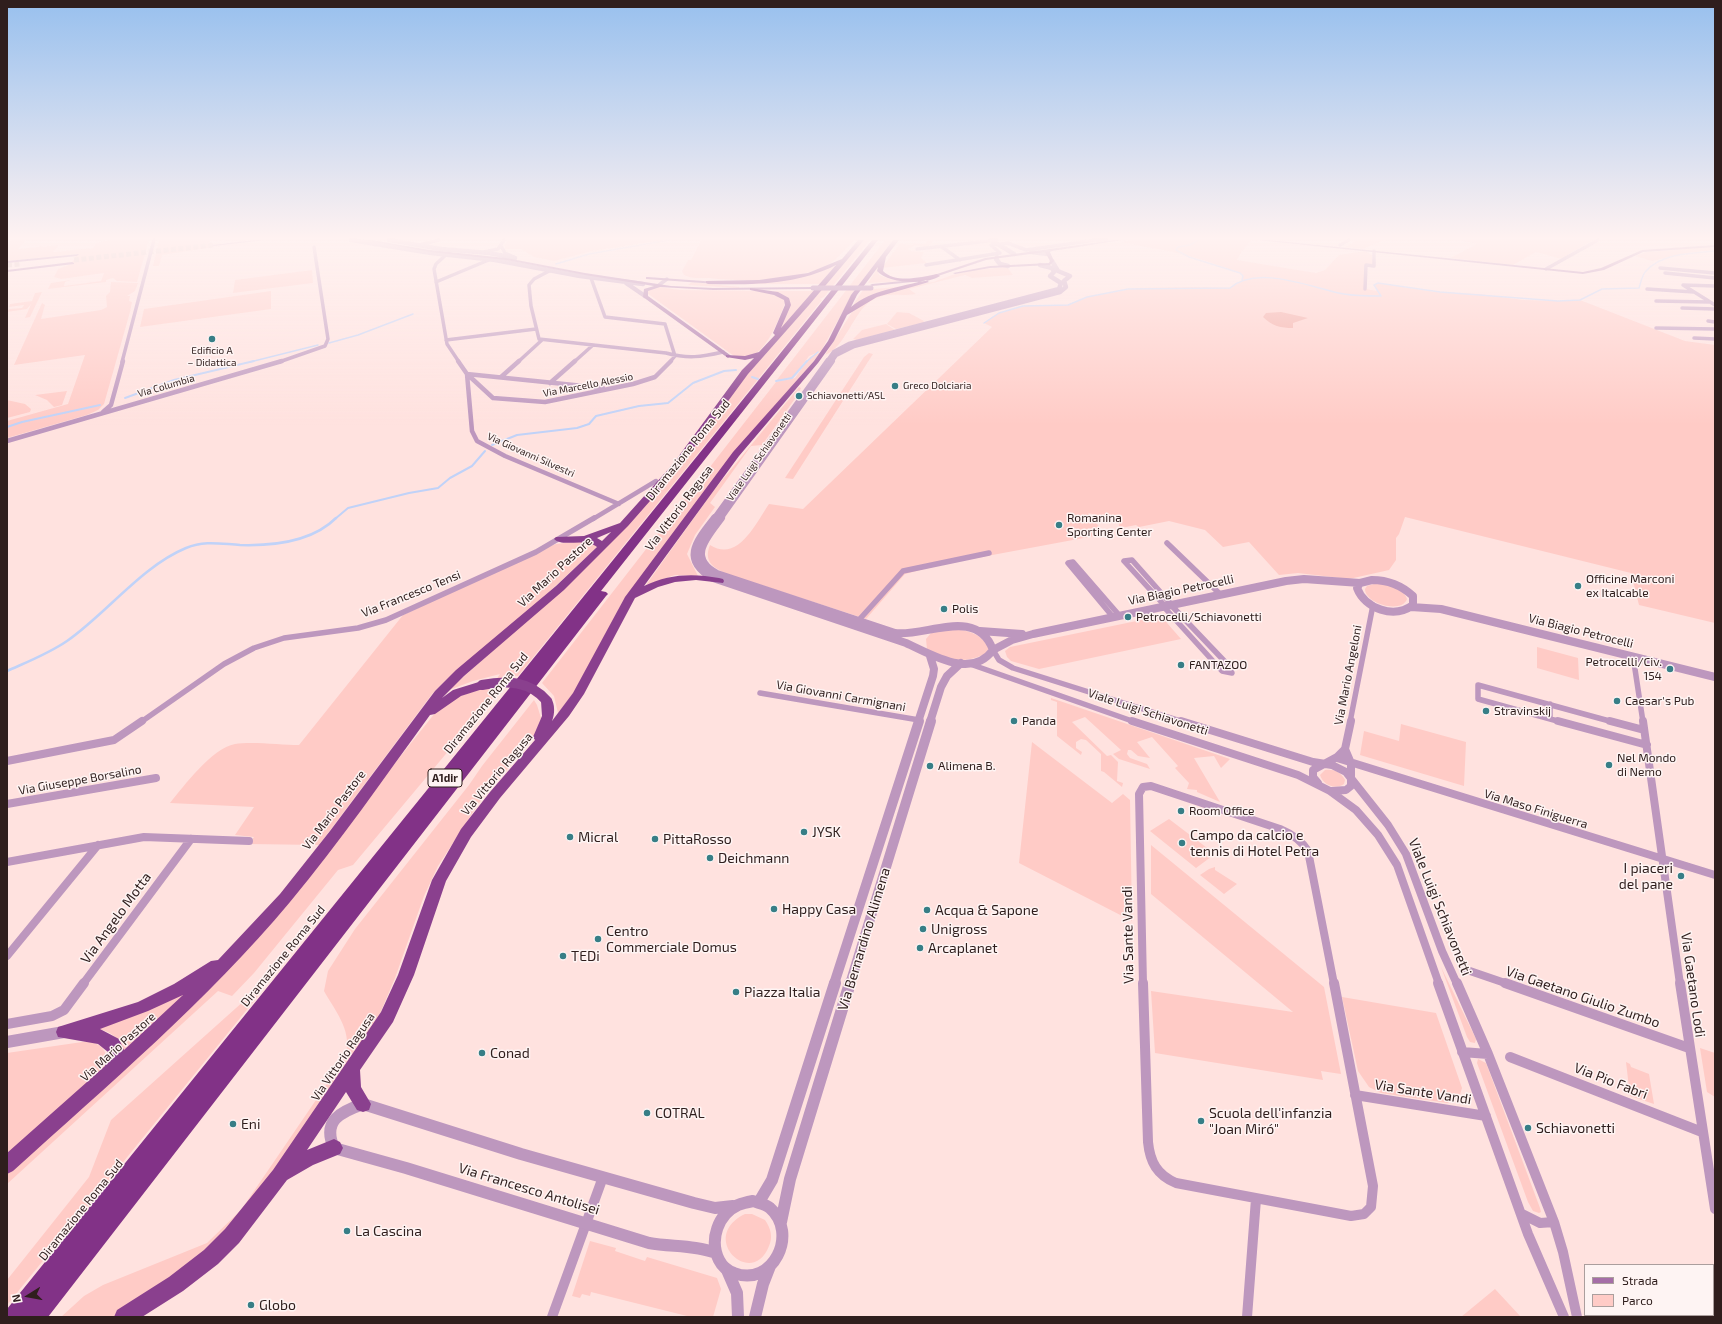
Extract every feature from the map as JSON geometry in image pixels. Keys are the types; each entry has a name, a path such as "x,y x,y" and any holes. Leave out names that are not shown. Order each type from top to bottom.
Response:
{"highway":[{"path":"726,354 745,358 755,356 764,350 778,330 787,302"},
{"path":"740,378 809,302"},
{"name":"Diramazione Roma Sud","path":"15,1317 826,302"},
{"name":"Diramazione Roma Sud","path":"35,1317 832,302"},
{"name":"Via Vittorio Ragusa","path":"124,1317 176,1284 211,1257 236,1231 279,1176 375,1036 392,1007 437,886 450,859 485,806 570,707 629,599 736,454 816,362 828,345 851,302"},
{"path":"841,321 862,302"},
{"path":"726,354 741,368 742,375 740,378"},
{"name":"Via Mario Pastore","path":"7,1165 178,1012 247,940 285,898 321,852 434,700 451,682 560,588 625,524 676,466 740,378"},
{"path":"585,539 625,524"},
{"path":"560,539 596,540 603,547"},
{"path":"629,599 650,586 672,579 702,577 718,581"},
{"path":"410,733 443,702 464,690 502,682 518,683 537,690 547,701 549,712 547,722 524,762"},
{"path":"64,1032 122,1016 169,996 218,964 247,940"},
{"path":"64,1032 101,1037 110,1041 115,1047 117,1058 112,1070 93,1089"},
{"path":"352,1069 353,1089 363,1104"},
{"path":"279,1176 307,1159 334,1148"}],"main road":[{"path":"653,302 726,354"}],"street":[{"path":"91,417 104,412 111,405 138,302"},
{"name":"Via Columbia","path":"7,441 311,352 325,346 328,339 322,302"},
{"name":"Via Marcello Alessio","path":"439,302 446,340 467,374 488,395 496,398 545,402 610,389 653,378 675,356"},
{"path":"531,302 538,338 542,340 666,353 675,356 697,358 726,354"},
{"path":"600,302 605,316 665,324 675,356"},
{"name":"Viale Luigi Schiavonetti","path":"1016,302 849,344 838,349 827,360 695,546 694,557 698,568 707,576 718,581 914,646 928,655 948,662 964,663 994,671 1109,714 1285,770 1337,792 1346,790 1351,786 1351,779"},
{"name":"Viale Luigi Schiavonetti","path":"1024,302 854,346 843,351 830,362 704,541 700,554 706,566 717,574 897,633 914,634 938,627 952,626 979,631 989,639 999,660 1014,668 1322,765 1342,769 1388,825 1404,848 1442,951 1488,1054 1554,1222 1563,1252 1577,1317"},
{"path":"1699,302 1711,302 1715,305"},
{"path":"1682,308 1715,309"},
{"path":"1708,321 1715,322"},
{"path":"1656,328 1715,329"},
{"path":"446,340 536,329"},
{"path":"1694,338 1715,339"},
{"path":"501,377 542,340"},
{"path":"843,351 849,344"},
{"path":"550,383 593,345"},
{"path":"467,374 610,389"},
{"name":"Via Giovanni Silvestri","path":"467,374 473,435 480,443 505,456 618,504"},
{"path":"111,405 142,402"},
{"name":"Via Francesco Tensi","path":"8,761 108,742 128,732 224,664 261,645 291,636 346,630 376,624 497,571 560,539 656,481"},
{"path":"1167,543 1220,594"},
{"path":"858,621 903,571 989,553"},
{"path":"1167,605 1132,560 1124,561 1167,605 1230,667 1232,673 1227,674 1220,670 1167,605"},
{"path":"1081,576 1116,616"},
{"name":"Via Biagio Petrocelli","path":"993,650 1012,640 1033,634 1293,580 1360,583 1372,580 1388,581 1403,587 1413,596 1440,609"},
{"name":"Via Biagio Petrocelli","path":"1334,582 1358,593 1373,606 1393,611 1404,610 1412,607 1440,609 1715,677"},
{"path":"1358,593 1357,588 1360,583"},
{"path":"1412,607 1414,601 1413,596"},
{"name":"Via Mario Angeloni","path":"1345,749 1373,606"},
{"path":"928,631 923,634 921,640 922,648 928,655"},
{"name":"Via Biagio Petrocelli","path":"979,631 1004,634 1033,634"},
{"name":"Viale Luigi Schiavonetti","path":"964,663 984,659 993,650"},
{"name":"Via Bernardino Alimena","path":"759,1202 772,1180 934,672 928,655"},
{"name":"Via Gaetano Lodi","path":"1633,656 1647,745 1689,1048 1715,1209"},
{"name":"Via Bernardino Alimena","path":"781,1222 793,1171 941,687 947,676 964,663"},
{"path":"1644,730 1478,685 1478,699 1647,745"},
{"name":"Via Giovanni Carmignani","path":"760,693 919,720"},
{"path":"1550,704 1550,719"},
{"path":"1322,765 1337,758 1345,749 1351,763 1351,779"},
{"path":"1337,758 1351,763"},
{"name":"Via Maso Finiguerra","path":"1351,763 1715,875"},
{"name":"Viale Luigi Schiavonetti","path":"1322,765 1315,768 1312,773 1315,780 1353,806 1370,823 1385,844 1397,865 1462,1052 1537,1257 1564,1317"},
{"name":"Via Giuseppe Borsalino","path":"7,804 156,778"},
{"name":"Via Sante Vandi","path":"1148,786 1280,829 1296,837 1304,844 1309,854 1374,1199 1370,1209 1361,1215 1343,1216 1256,1199 1168,1181 1157,1171 1149,1155 1147,1134 1139,803 1141,788 1148,786"},
{"path":"7,862 144,837 249,841"},
{"name":"Via Angelo Motta","path":"7,1024 48,1017 61,1012 191,839"},
{"path":"7,956 98,845"},
{"name":"Via Gaetano Giulio Zumbo","path":"1467,970 1689,1048"},
{"path":"7,1042 64,1032"},
{"path":"1462,1052 1488,1054"},
{"name":"Via Pio Fabri","path":"1510,1057 1702,1132"},
{"name":"Via Sante Vandi","path":"1355,1095 1486,1116"},
{"path":"334,1148 328,1132 333,1121 342,1113 363,1104 521,1154 710,1207 723,1208 743,1202 759,1202 771,1207 781,1222 783,1243 779,1254 771,1265 763,1284 755,1317"},
{"name":"Via Francesco Antolisei","path":"334,1148 406,1168 656,1245 705,1249 716,1253"},
{"path":"552,1317 603,1177"},
{"path":"1247,1317 1256,1199"},
{"path":"733,1206 725,1213 717,1226 714,1237 716,1253 733,1280 737,1293 738,1317"},
{"path":"1522,1214 1540,1223 1554,1222"},
{"path":"726,1269 737,1275 750,1276 762,1272 771,1265"}],"green space":[{"path":"37,302 30,317 25,318 31,304 27,309 7,312 9,309 22,308 24,305 9,307 10,304"},
{"path":"107,302 132,302 104,404 98,410 87,415 7,438 7,421 68,404 85,355 14,365 42,303 45,305 41,319 101,310 107,307"},
{"path":"195,302 271,302 271,309 140,327 144,309"},
{"path":"659,302 785,302 772,333 762,348 751,356 734,356"},
{"path":"786,302 805,302 781,328"},
{"path":"811,302 821,302 518,676 511,676 353,865 338,870 254,973 232,996 218,991 7,1184 7,1174 131,1060 368,797 435,713 441,707 454,699 468,693 491,687 500,674 473,681 449,690 607,547 739,384"},
{"path":"837,302 848,302 821,351 809,356 793,378 776,381"},
{"path":"865,302 870,302 859,313 838,345 825,355 852,312"},
{"path":"1076,302 1585,302 1685,341 1715,345 1715,623 1639,605 1631,573 1405,517 1396,538 1396,560 1389,570 1349,579 1298,573 1279,575 1249,542 1223,547 1205,530 1169,521 1139,527 1136,525 1126,527 1119,526 1120,520 1088,513 1105,534 944,564 905,574 866,619 727,574 711,564 708,556 710,545 720,549 729,549 738,545 752,530 769,504 803,509 992,327 984,323 998,313 1029,305 1068,305"},
{"path":"897,312 909,313 924,321 923,323 896,329 887,324"},
{"path":"886,324 895,330 857,340 853,339 862,330"},
{"path":"821,352 624,599 575,691 558,713 554,696 542,683 776,382 795,378 810,357"},
{"path":"869,353 873,354 793,479 785,478 864,357"},
{"path":"799,387 801,388 799,393 762,445 751,446 710,503 715,507 695,535 687,554 698,576 675,575 646,585 714,490"},
{"path":"67,391 62,405 54,407 47,400 35,395"},
{"path":"7,400 25,404 31,409 30,412 7,418"},
{"path":"595,541 597,547 517,622 446,680 432,694 319,845 249,844 254,837 235,835 254,807 170,803 208,760 226,747 242,743 299,745 403,615 548,547 556,544"},
{"path":"1377,583 1399,589 1407,599 1404,603 1398,606 1377,603 1371,599 1365,589 1367,586"},
{"path":"1161,616 1181,639 1039,669 1011,661 1007,657 1005,651 1010,647"},
{"path":"953,629 969,632 978,636 989,648 987,653 971,659 957,660 942,656 927,649 926,639 931,633"},
{"path":"1537,647 1578,658 1579,680 1537,668"},
{"path":"1051,698 1230,759 1221,768 1214,756 1194,758 1220,802 1197,792 1197,790 1187,789 1189,783 1175,768 1178,766 1152,737 1137,742 1150,758 1138,756 1131,750 1128,750 1127,754 1130,758 1147,764 1150,769 1119,759 1113,754 1121,750 1085,717 1072,722 1107,756 1111,755 1118,762 1117,781 1123,783 1122,787 1101,771 1101,754 1086,740 1081,739 1076,742 1076,748 1082,752 1081,755 1057,736 1057,702 1051,700"},
{"path":"534,700 541,718 534,737 479,803 438,866 424,896 395,978 376,1023 246,1210 212,1248 113,1317 61,1317 84,1296 103,1285 207,1243 241,1210 345,1056 347,1044 344,1028 337,1012 324,991 328,971 355,929"},
{"path":"1401,724 1466,742 1464,786 1360,755 1364,731 1399,741"},
{"path":"1032,742 1112,803 1123,794 1130,800 1132,921 1019,863"},
{"path":"1325,770 1331,770 1339,773 1345,780 1344,784 1337,787 1327,784 1320,775"},
{"name":"Campo da calcio e tennis di Hotel Petra","path":"1169,819 1215,854 1196,868 1150,831"},
{"path":"1151,845 1324,987 1341,1074 1321,1071 1323,1080 1155,1053 1151,991 1293,1012 1151,894"},
{"path":"1215,867 1215,870 1237,884 1224,894 1200,875"},
{"path":"1441,967 1476,1039 1475,1043 1470,1042 1467,1037"},
{"path":"261,989 258,996 7,1305 7,1280 89,1177 111,1120 255,991"},
{"path":"184,993 186,994 123,1052 120,1043 112,1034 99,1029"},
{"path":"1342,997 1436,1013 1462,1088 1459,1098 1447,1103 1381,1093 1369,1087 1358,1071"},
{"path":"89,1041 99,1045 106,1054 104,1069 7,1155 7,1053"},
{"path":"1700,1048 1715,1053 1715,1097 1707,1092"},
{"path":"1478,1059 1486,1063 1540,1208 1541,1212 1539,1213 1533,1211 1528,1202 1477,1063"},
{"path":"1626,1062 1630,1064 1631,1067 1649,1074 1654,1104 1630,1096"},
{"path":"745,1214 752,1214 765,1220 771,1233 769,1246 761,1258 751,1263 741,1261 733,1255 727,1246 726,1235 732,1224"},
{"path":"590,1241 616,1248 615,1251 645,1261 647,1257 717,1278 721,1289 713,1317 691,1317 591,1292 590,1296 582,1294 580,1298 572,1296"},
{"path":"1495,1289 1521,1317 1461,1317"}],"shaded area":[{"path":"1281,312 1308,318 1293,323 1293,328 1285,328 1270,323 1263,317 1266,313"}],"waterway":[{"path":"984,323 999,313 1023,306 1068,305 1076,302"},
{"path":"329,343 358,335 413,314"},
{"path":"254,361 318,345"},
{"path":"806,362 818,352"},
{"path":"125,398 174,380 254,361"},
{"path":"250,362 254,361"},
{"path":"776,381 792,378 806,362"},
{"path":"492,445 517,435 577,428 589,424 596,416 639,406 668,403 693,383 724,371 736,370"},
{"path":"752,377 758,379"},
{"path":"7,427 22,422 100,405"},
{"path":"335,519 348,508 409,493 438,488 450,478 472,466 485,451"},
{"path":"7,671 60,646 82,630 154,566 186,548 206,543 266,545 291,541 316,532 336,518"}],"place":[{"name":"Edificio A – Didattica","path":"212,339"},
{"name":"Greco Dolciaria","path":"895,386"},
{"name":"Schiavonetti/ASL","path":"799,396"},
{"name":"Romanina Sporting Center","path":"1059,525"},
{"name":"Officine Marconi ex Italcable","path":"1578,586"},
{"name":"Polis","path":"944,609"},
{"name":"Petrocelli/Schiavonetti","path":"1128,617"},
{"name":"FANTAZOO","path":"1181,665"},
{"name":"Petrocelli/Civ. 154","path":"1670,669"},
{"name":"Caesar's Pub","path":"1617,701"},
{"name":"Stravinskij","path":"1486,711"},
{"name":"Panda","path":"1014,721"},
{"name":"Nel Mondo di Nemo","path":"1609,765"},
{"name":"Alimena B.","path":"930,766"},
{"name":"Room Office","path":"1181,811"},
{"name":"JYSK","path":"804,832"},
{"name":"Micral","path":"570,837"},
{"name":"PittaRosso","path":"655,839"},
{"name":"Campo da calcio e tennis di Hotel Petra","path":"1182,843"},
{"name":"Deichmann","path":"710,858"},
{"name":"I piaceri del pane","path":"1681,876"},
{"name":"Happy Casa","path":"774,909"},
{"name":"Acqua & Sapone","path":"927,910"},
{"name":"Unigross","path":"923,929"},
{"name":"Centro Commerciale Domus","path":"598,939"},
{"name":"Arcaplanet","path":"920,948"},
{"name":"TEDi","path":"563,956"},
{"name":"Piazza Italia","path":"736,992"},
{"name":"Conad","path":"482,1053"},
{"name":"COTRAL","path":"647,1113"},
{"name":"Scuola dell'infanzia \"Joan Miró\"","path":"1201,1121"},
{"name":"Eni","path":"233,1124"},
{"name":"Schiavonetti","path":"1528,1128"},
{"name":"La Cascina","path":"347,1231"},
{"name":"Globo","path":"251,1305"}]}
